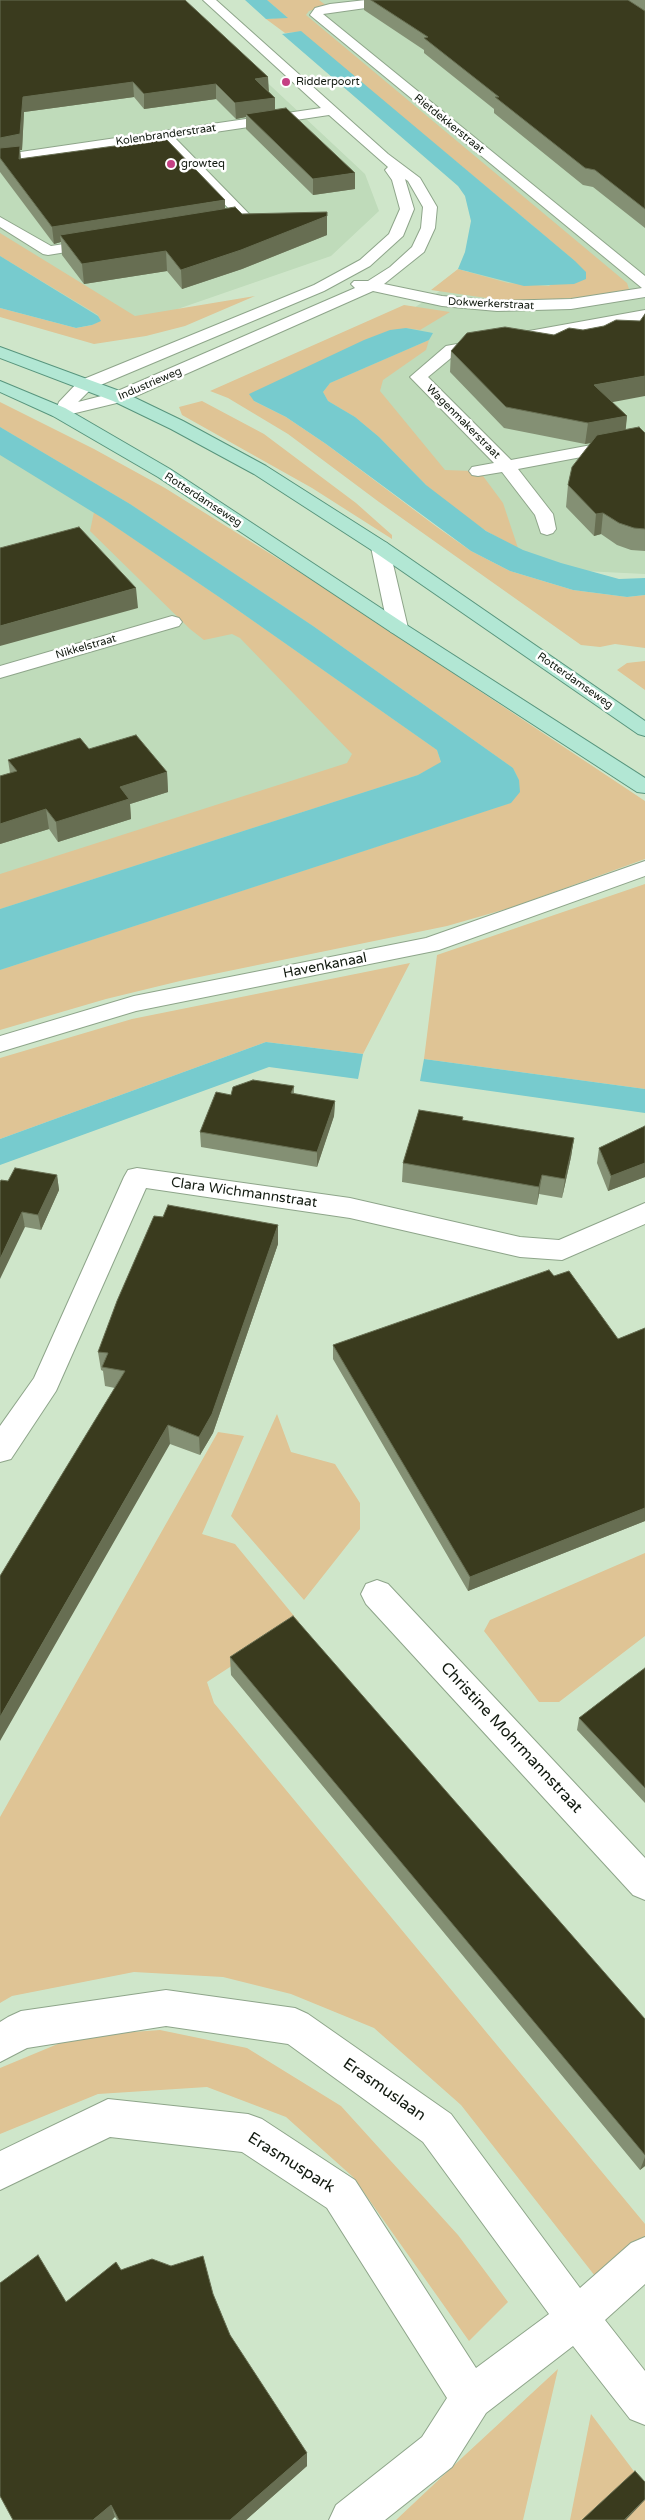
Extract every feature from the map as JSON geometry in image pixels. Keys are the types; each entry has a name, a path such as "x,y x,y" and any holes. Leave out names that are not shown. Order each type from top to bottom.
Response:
{"main road":[{"name":"Rotterdamseweg","path":"0,352 119,398 177,425 260,470 380,547 645,730"},
{"name":"Rotterdamseweg","path":"0,386 59,412 164,474 645,787"}],"street":[{"name":"Industrieweg","path":"59,412 119,398 370,287 395,270 419,249 428,228 430,207 413,178 383,157 209,0"},
{"name":"Rietdekkerstraat","path":"394,0 330,8 319,11 316,15 645,284"},
{"name":"Kolenbranderstraat","path":"0,158 332,111"},
{"path":"165,135 247,219 200,227"},
{"name":"Industrieweg","path":"59,412 85,384 272,308 339,278 365,263 396,236 407,209 399,180 383,157"},
{"path":"0,220 48,250 114,240"},
{"name":"Dokwerkerstraat","path":"339,278 370,287 442,301 497,306 570,304 645,292"},
{"name":"Wagenmakerstraat","path":"547,530 544,514 507,466 418,377 452,349 645,316"},
{"name":"Wagenmakerstraat","path":"478,471 645,440"},
{"path":"380,547 398,628"},
{"name":"Nikkelstraat","path":"0,672 172,622"},
{"name":"Havenkanaal","path":"0,1044 134,1004 431,945 645,868"},
{"name":"Clara Wichmannstraat","path":"0,1450 46,1383 137,1177 350,1208 520,1248 562,1250 645,1213"},
{"name":"Christine Mohrmannstraat","path":"377,1594 645,1883"},
{"name":"Erasmuslaan","path":"0,2043 21,2030 166,2008 295,2027 437,2128 577,2318 645,2404"},
{"name":"Erasmuspark","path":"0,2171 108,2118 248,2133 341,2194 471,2398"},
{"path":"351,2520 437,2452 471,2398 577,2318 645,2257"}],"shaded area":[{"path":"0,0 179,0 365,174 379,211 331,256 117,330 0,258"},
{"path":"260,0 645,0 645,574 542,569 287,391 536,228"},
{"path":"267,0 319,0 327,6 309,11 306,15 627,283 630,292 514,302 431,290 458,269 508,283 549,286 575,261 301,32 285,33 266,19 287,17"},
{"path":"0,233 135,316 255,296 185,326 146,336 94,344 0,317 0,308 76,328 92,325 100,320 98,315 0,256"},
{"path":"404,305 450,312 420,330 406,328 254,401 286,417 326,444 471,551 510,571 573,590 627,597 645,595 645,648 615,644 600,647 581,645 379,502 288,434 228,398 210,391"},
{"path":"429,340 426,350 383,380 380,391 445,470 473,471 483,476 503,503 518,548 486,531 459,512 426,485 379,437 355,417 328,401 323,392 330,383"},
{"path":"202,401 264,434 356,503 392,535 392,539 312,488 182,415 179,407"},
{"path":"0,402 94,449 165,488 325,588 645,801 645,859 513,907 447,926 180,981 106,999 0,1030 0,970 510,803 519,780 513,768 313,626 130,504 0,427"},
{"path":"0,415 561,784 0,1023"},
{"path":"94,512 437,750 441,763 418,775 0,909 0,874 347,763 352,754 240,638 232,634 204,640 190,629 90,531"},
{"path":"645,661 645,690 617,670 627,663"},
{"path":"645,884 645,1089 424,1059 437,955"},
{"path":"410,963 363,1054 266,1042 0,1139 0,1058 132,1019"},
{"path":"277,1414 291,1452 335,1464 360,1503 360,1529 304,1600 231,1516"},
{"path":"218,1432 244,1436 202,1534 235,1544 299,1622 207,1682 214,1703 645,2224 645,2258 595,2276 461,2105 374,2028 291,1994 223,1977 134,1972 12,1996 0,2003 0,1817"},
{"path":"645,1553 645,1636 559,1702 539,1702 484,1631 490,1620"},
{"path":"160,2030 247,2048 341,2106 458,2235 508,2302 469,2341 353,2177 286,2117 207,2087 98,2094 0,2134 0,2068 77,2036"},
{"path":"558,2369 523,2520 396,2520 465,2455"},
{"path":"591,2414 645,2486 645,2520 570,2520"}],"water":[{"path":"245,0 267,0 288,18 266,19"},
{"path":"301,31 575,261 586,272 586,279 574,284 524,286 458,269 465,252 471,221 465,196 458,186 282,34"},
{"path":"0,256 98,316 101,321 76,328 0,308"},
{"path":"406,328 433,333 429,340 330,383 323,392 328,401 355,417 379,437 426,485 486,531 523,550 561,563 619,579 645,578 645,595 627,597 573,590 510,571 471,551 326,444 286,417 254,401 249,394 364,340 390,330"},
{"path":"0,427 130,504 313,626 513,768 519,780 520,792 511,803 0,970 0,909 418,775 441,762 437,750 222,599 104,519 0,455"},
{"path":"266,1042 363,1054 358,1079 269,1067 0,1165 0,1139"},
{"path":"424,1059 645,1089 645,1113 420,1081"}],"building":[{"path":"0,0 185,0 268,77 255,79 275,98 235,103 216,84 144,94 133,82 23,97 20,134 0,138"},
{"path":"371,0 628,0 645,11 645,209 595,170 585,168 495,97 499,97 424,38 428,37"},
{"path":"286,108 355,173 313,179 246,114"},
{"path":"166,139 225,200 52,227 0,158 0,148 20,146 19,159"},
{"path":"235,207 242,214 327,212 327,216 241,250 181,270 166,251 82,264 60,235"},
{"path":"645,314 645,376 594,385 627,416 588,423 506,407 451,351 467,333 505,327 554,335 569,328 583,330 604,326 616,320 640,321"},
{"path":"639,427 645,433 645,529 619,523 603,513 596,514 568,485 572,467 597,435"},
{"path":"79,527 136,588 0,626 0,548"},
{"path":"136,735 167,772 120,787 129,799 56,822 46,809 0,824 0,776 17,771 8,760 80,738 89,749"},
{"path":"253,1080 294,1086 291,1093 335,1101 317,1152 200,1132 216,1092 231,1095 233,1087"},
{"path":"419,1110 463,1117 462,1120 574,1138 565,1179 542,1175 539,1187 403,1163"},
{"path":"645,1126 645,1163 611,1176 599,1148"},
{"path":"15,1168 57,1175 38,1215 22,1212 0,1259 0,1182 1,1180 8,1181"},
{"path":"168,1205 278,1225 212,1414 199,1437 168,1425 0,1717 0,1576 125,1371 102,1367 108,1353 98,1352 117,1301 154,1216 163,1217"},
{"path":"549,1270 554,1276 569,1271 618,1339 645,1328 645,1508 470,1577 333,1345"},
{"path":"293,1616 645,2019 645,2155 230,1657"},
{"path":"645,1668 645,1788 579,1718"},
{"path":"38,2255 66,2302 116,2262 121,2270 152,2259 171,2266 203,2256 213,2294 230,2335 307,2453 230,2520 119,2520 111,2505 93,2520 13,2520 0,2496 0,2283"},
{"path":"635,2471 645,2482 645,2499 624,2520 582,2520"}],"place":[{"name":"Ridderpoort","path":"286,82"},
{"name":"growteq","path":"171,164"}]}
